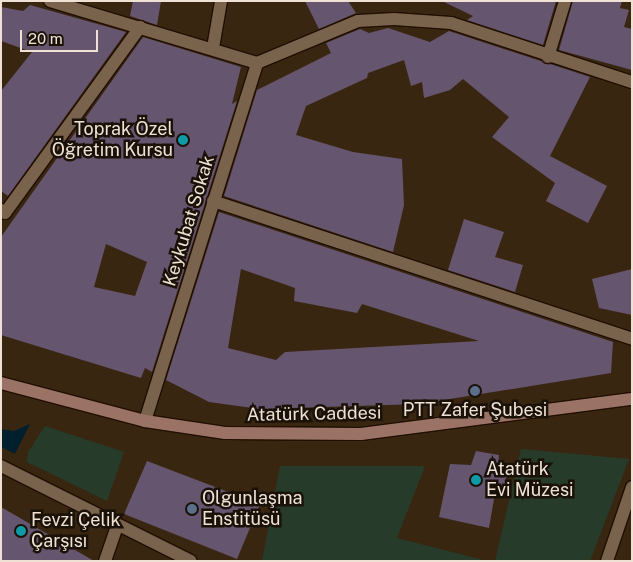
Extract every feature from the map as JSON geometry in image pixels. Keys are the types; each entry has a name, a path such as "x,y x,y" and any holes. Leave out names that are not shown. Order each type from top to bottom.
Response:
{"main road":[{"name":"Atatürk Caddesi","path":"1,383 146,421 225,433 361,434 632,399"}],"street":[{"path":"50,1 213,48 257,63 358,21 394,19 451,24 548,57 632,82"},
{"path":"213,48 220,1"},
{"path":"548,57 565,1"},
{"path":"1,210 5,213 140,27"},
{"name":"Keykubat Sokak","path":"146,421 257,63"},
{"path":"213,201 632,339"},
{"path":"1,466 117,526 191,561"},
{"path":"607,561 632,487"},
{"path":"105,561 117,526"}],"green space":[{"path":"45,426 124,452 107,501 27,462 28,452"},
{"path":"521,449 629,459 590,561 495,561"},
{"path":"280,466 425,466 397,538 487,561 262,561"}],"water":[{"path":"30,424 15,454 1,447 1,429 14,431"}],"building":[{"path":"133,1 161,1 157,25 130,16"},
{"path":"305,1 348,1 356,13 319,29"},
{"path":"442,1 556,1 543,45 467,20 473,16"},
{"path":"573,1 622,1 620,8 629,10 624,27 632,29 632,70 559,50"},
{"path":"30,5 126,32 8,196 1,191 1,91 32,52 1,41 1,7 23,11"},
{"path":"388,28 430,42 449,31 590,77 550,156 607,186 588,223 546,201 555,183 492,137 509,117 463,79 450,90 424,98 422,82 411,86 404,60 368,73 367,78 306,106 296,135 353,152 402,159 404,205 393,252 224,196 257,90 331,53 326,43 360,29 369,33"},
{"path":"143,37 241,67 232,104 237,101 152,372 145,368 141,378 1,335 1,237","holes":["106,244 147,262 135,296 94,287"]},
{"path":"219,212 613,342 611,373 419,404 260,409 209,402 166,380","holes":["241,269 295,288 294,301 357,313 362,304 479,341 285,352 276,360 228,348"]},
{"path":"464,219 504,232 495,257 523,265 515,292 448,270"},
{"path":"632,269 632,315 599,308 592,279"},
{"name":"Atatürk Evi Müzesi","path":"476,451 499,455 498,467 507,471 504,490 495,493 489,528 439,517 450,464 471,465"},
{"name":"Olgunlaşma Enstitüsü","path":"147,461 260,504 237,559 124,514"},
{"name":"Fevzi Çelik Çarşısı","path":"1,507 94,561 1,561"}],"place":[{"name":"Toprak Özel Öğretim Kursu","path":"183,140"},
{"name":"PTT Zafer Şubesi","path":"475,391"},
{"name":"Atatürk Evi Müzesi","path":"476,480"},
{"name":"Olgunlaşma Enstitüsü","path":"192,509"},
{"name":"Fevzi Çelik Çarşısı","path":"21,531"}]}
